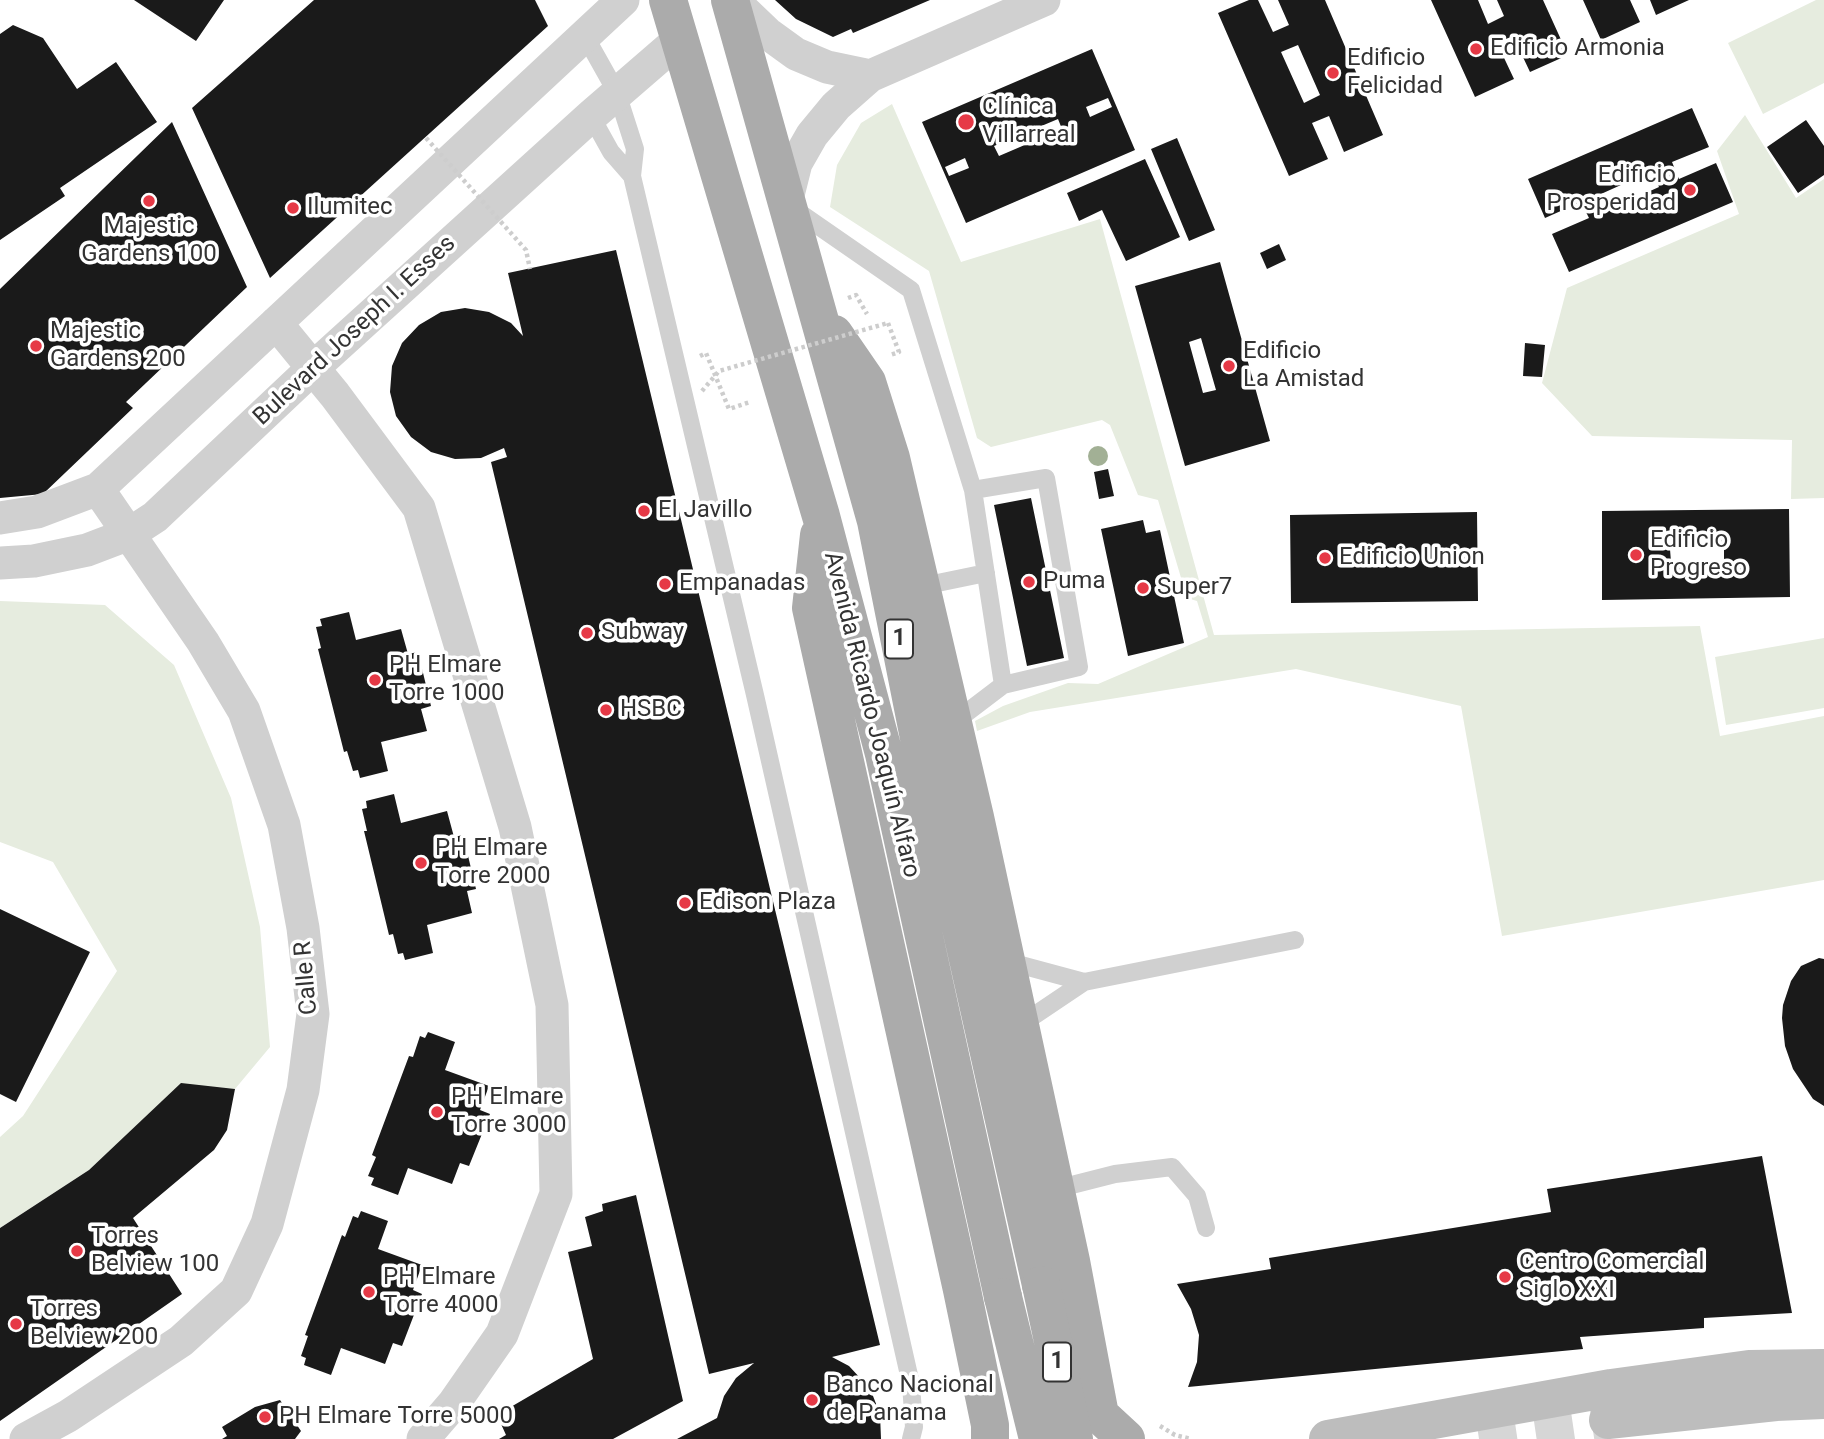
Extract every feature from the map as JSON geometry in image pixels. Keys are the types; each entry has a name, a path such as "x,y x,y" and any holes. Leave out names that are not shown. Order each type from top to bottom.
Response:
{"main road":[{"name":"Avenida Ricardo Joaquín Alfaro","path":"668,0 821,516 884,754 1003,1297 1038,1439"},
{"name":"Avenida Ricardo Joaquín Alfaro","path":"730,0 876,521 923,758 1074,1439"},
{"path":"817,310 867,382 891,458 923,586 1056,1189 1100,1415 1126,1439"},
{"path":"821,516 811,608 962,1290 990,1425 990,1439"},
{"path":"962,1290 977,1311 1000,1322 1025,1322 1048,1311 1063,1290 1071,1261"},
{"path":"1328,1439 1611,1388 1749,1369 1824,1368"},
{"path":"1608,1420 1776,1402 1824,1400"},
{"path":"1673,1439 1824,1421"},
{"path":"1043,1439 1058,1434 1098,1434 1112,1439"}],"street":[{"path":"0,518 37,512 98,489 623,0"},
{"path":"737,0 743,10 767,33 796,54 827,67 870,76"},
{"path":"786,203 796,163 812,135 836,106 870,76 1044,0"},
{"name":"Bulevard Joseph I. Esses","path":"0,562 34,561 87,550 129,534 155,517 313,368 591,116 680,40"},
{"path":"276,323 419,508 515,827 552,1005 556,1194 502,1334 454,1403 424,1439"},
{"name":"Calle R","path":"26,1439 68,1416 181,1341 236,1291 267,1224 303,1090 313,1014 303,928 284,825 244,711 203,642 98,489"}],"lane":[{"path":"585,36 617,93 635,149 632,176 755,695 905,1357 913,1406 914,1427 911,1439"},
{"path":"591,116 611,152 632,176"},
{"path":"786,203 911,289 973,490 1003,685"},
{"path":"953,723 1003,685 1079,667 1046,478 973,490"},
{"path":"923,586 986,573"},
{"path":"1020,1025 1084,982 1294,940"},
{"path":"1006,961 1084,982"},
{"path":"1056,1189 1115,1174 1172,1167 1197,1196 1206,1228"}],"path":[{"path":"426,138 526,250 530,269"},
{"path":"856,295 876,331"},
{"path":"702,391 719,371 888,323 900,352 890,355"}],"shaded area":[{"path":"1816,0 1824,0 1824,83 1763,114 1728,43"},
{"path":"892,104 961,262 1100,219 1214,635 1700,626 1720,736 1824,716 1824,880 1502,936 1461,706 1296,669 1030,712 977,731 975,721 1003,706 1068,683 1098,684 1208,637 1197,601 1187,598 1158,500 1138,495 1110,425 1102,420 991,447 977,438 929,271 830,207 837,165 861,123"},
{"path":"1745,115 1796,198 1824,179 1824,498 1791,499 1792,440 1592,436 1542,383 1567,288 1739,214 1717,151"},
{"path":"0,601 105,605 174,665 231,798 260,927 270,1047 235,1089 181,1084 89,1170 0,1228 0,1137 23,1116 117,971 53,862 0,842"},
{"path":"1824,638 1824,708 1726,725 1715,657"}],"building":[{"path":"134,0 224,0 196,41"},
{"name":"Ilumitec","path":"314,0 535,0 548,26 270,278 192,108"},
{"path":"775,0 930,0 853,33 851,29 833,37 796,19"},
{"name":"Edificio Felicidad","path":"1249,0 1258,0 1273,32 1289,25 1278,0 1325,0 1383,135 1344,152 1329,116 1312,123 1328,159 1289,176 1218,13","holes":["1298,45 1320,95 1304,103 1281,52"]},
{"name":"Edificio Armonia","path":"1431,0 1478,0 1488,24 1504,16 1497,0 1543,0 1568,55 1530,72 1513,36 1497,43 1514,79 1475,97"},
{"path":"1583,0 1630,0 1640,22 1601,40"},
{"path":"1650,0 1689,0 1656,15"},
{"path":"13,25 43,38 77,89 116,62 157,122 60,188 65,196 0,240 0,34"},
{"path":"1092,49 1135,150 966,223 922,122","holes":["1108,98 1112,107 1090,117 1086,107","1058,119 1062,129 999,156 994,146","965,158 969,168 949,176 945,167"]},
{"name":"Edificio Prosperidad","path":"1692,108 1709,147 1672,162 1679,179 1716,163 1733,202 1569,272 1552,234 1589,218 1581,202 1545,218 1528,179","holes":["1652,171 1659,187 1608,210 1601,194"]},
{"path":"1806,120 1824,146 1824,175 1798,193 1767,147"},
{"name":"Majestic Gardens 100","path":"172,122 247,287 126,402 133,408 43,494 0,498 0,289"},
{"path":"1177,138 1215,230 1189,241 1151,149"},
{"path":"1145,159 1180,237 1126,261 1102,210 1079,221 1067,193"},
{"path":"1279,244 1286,260 1267,269 1260,253"},
{"name":"Edison Plaza","path":"616,250 880,1345 832,1357 849,1366 873,1396 880,1414 881,1439 677,1439 717,1418 724,1396 736,1378 754,1363 709,1374 491,462 507,457 504,448 481,458 455,459 431,452 411,437 396,416 390,392 392,366 402,343 419,325 441,312 465,308 489,312 511,323 523,336 508,273"},
{"name":"Edificio La Amistad","path":"1220,262 1270,441 1185,466 1135,286","holes":["1201,338 1216,390 1203,393 1189,342"]},
{"path":"1525,343 1545,345 1542,377 1523,376"},
{"path":"1108,469 1114,496 1099,499 1094,472"},
{"name":"Puma","path":"1031,498 1064,658 1027,666 994,505"},
{"name":"Edificio Progreso","path":"1789,509 1790,597 1602,600 1602,511","holes":["1724,548 1724,561 1671,562 1670,549"]},
{"name":"Edificio Union","path":"1477,512 1478,601 1291,603 1290,515","holes":["1359,552 1413,552 1413,564 1359,565"]},
{"name":"Super7","path":"1143,520 1146,533 1160,530 1184,643 1128,656 1101,529"},
{"name":"PH Elmare Torre 1000","path":"349,612 356,640 401,629 408,654 418,652 431,706 421,709 427,731 381,742 388,771 360,778 358,770 353,771 347,751 344,752 318,649 321,648 316,627 322,626 320,619"},
{"name":"PH Elmare Torre 2000","path":"394,794 401,823 447,811 454,837 463,835 476,889 467,891 472,913 427,925 433,953 405,960 403,953 398,954 393,934 389,935 364,831 367,831 362,809 367,808 366,801"},
{"path":"0,909 90,952 16,1102 0,1094"},
{"path":"1819,958 1824,959 1824,1106 1813,1099 1793,1069 1785,1046 1782,1018 1783,1005 1791,981 1801,966"},
{"name":"PH Elmare Torre 3000","path":"428,1032 455,1042 445,1070 489,1086 480,1110 490,1114 469,1166 460,1163 452,1184 408,1168 398,1195 371,1185 374,1178 368,1176 376,1157 372,1155 409,1056 413,1057 420,1036 425,1038"},
{"name":"Torres Belview 100","path":"181,1083 235,1089 227,1130 214,1150 133,1218 182,1294 0,1421 0,1228 89,1170"},
{"name":"Centro Comercial Siglo XXI","path":"1762,1156 1792,1313 1704,1318 1704,1328 1580,1337 1583,1349 1188,1387 1197,1362 1199,1335 1191,1309 1177,1284 1271,1269 1269,1258 1551,1212 1547,1189"},
{"path":"636,1195 683,1401 613,1439 499,1439 506,1435 497,1415 593,1359 568,1252 592,1246 585,1217 603,1211 602,1204"},
{"name":"PH Elmare Torre 4000","path":"361,1211 388,1221 378,1249 422,1265 413,1290 422,1294 402,1346 393,1343 385,1364 341,1348 331,1375 304,1365 306,1358 301,1356 308,1336 305,1335 342,1235 345,1237 353,1216 358,1218"},
{"name":"PH Elmare Torre 5000","path":"280,1400 301,1431 295,1439 222,1439 227,1436 222,1427 255,1407"}],"tunnel":[{"path":"1479,1439 1608,1420"}],"place":[{"name":"Edificio Armonia","path":"1476,49"},
{"name":"Edificio Felicidad","path":"1333,73"},
{"name":"Clínica Villarreal","path":"966,122"},
{"name":"Edificio Prosperidad","path":"1690,190"},
{"name":"Majestic Gardens 100","path":"149,201"},
{"name":"Ilumitec","path":"293,208"},
{"name":"Majestic Gardens 200","path":"36,346"},
{"name":"Edificio La Amistad","path":"1229,366"},
{"name":"El Javillo","path":"644,511"},
{"name":"Edificio Progreso","path":"1636,555"},
{"name":"Edificio Union","path":"1325,558"},
{"name":"Puma","path":"1029,582"},
{"name":"Empanadas","path":"665,584"},
{"name":"Super7","path":"1143,588"},
{"name":"Subway","path":"587,633"},
{"name":"PH Elmare Torre 1000","path":"375,680"},
{"name":"HSBC","path":"606,710"},
{"name":"PH Elmare Torre 2000","path":"421,863"},
{"name":"Edison Plaza","path":"685,903"},
{"name":"PH Elmare Torre 3000","path":"437,1112"},
{"name":"Torres Belview 100","path":"77,1251"},
{"name":"Centro Comercial Siglo XXI","path":"1505,1277"},
{"name":"PH Elmare Torre 4000","path":"369,1292"},
{"name":"Torres Belview 200","path":"16,1324"},
{"name":"Banco Nacional de Panama","path":"812,1400"},
{"name":"PH Elmare Torre 5000","path":"265,1417"}]}
